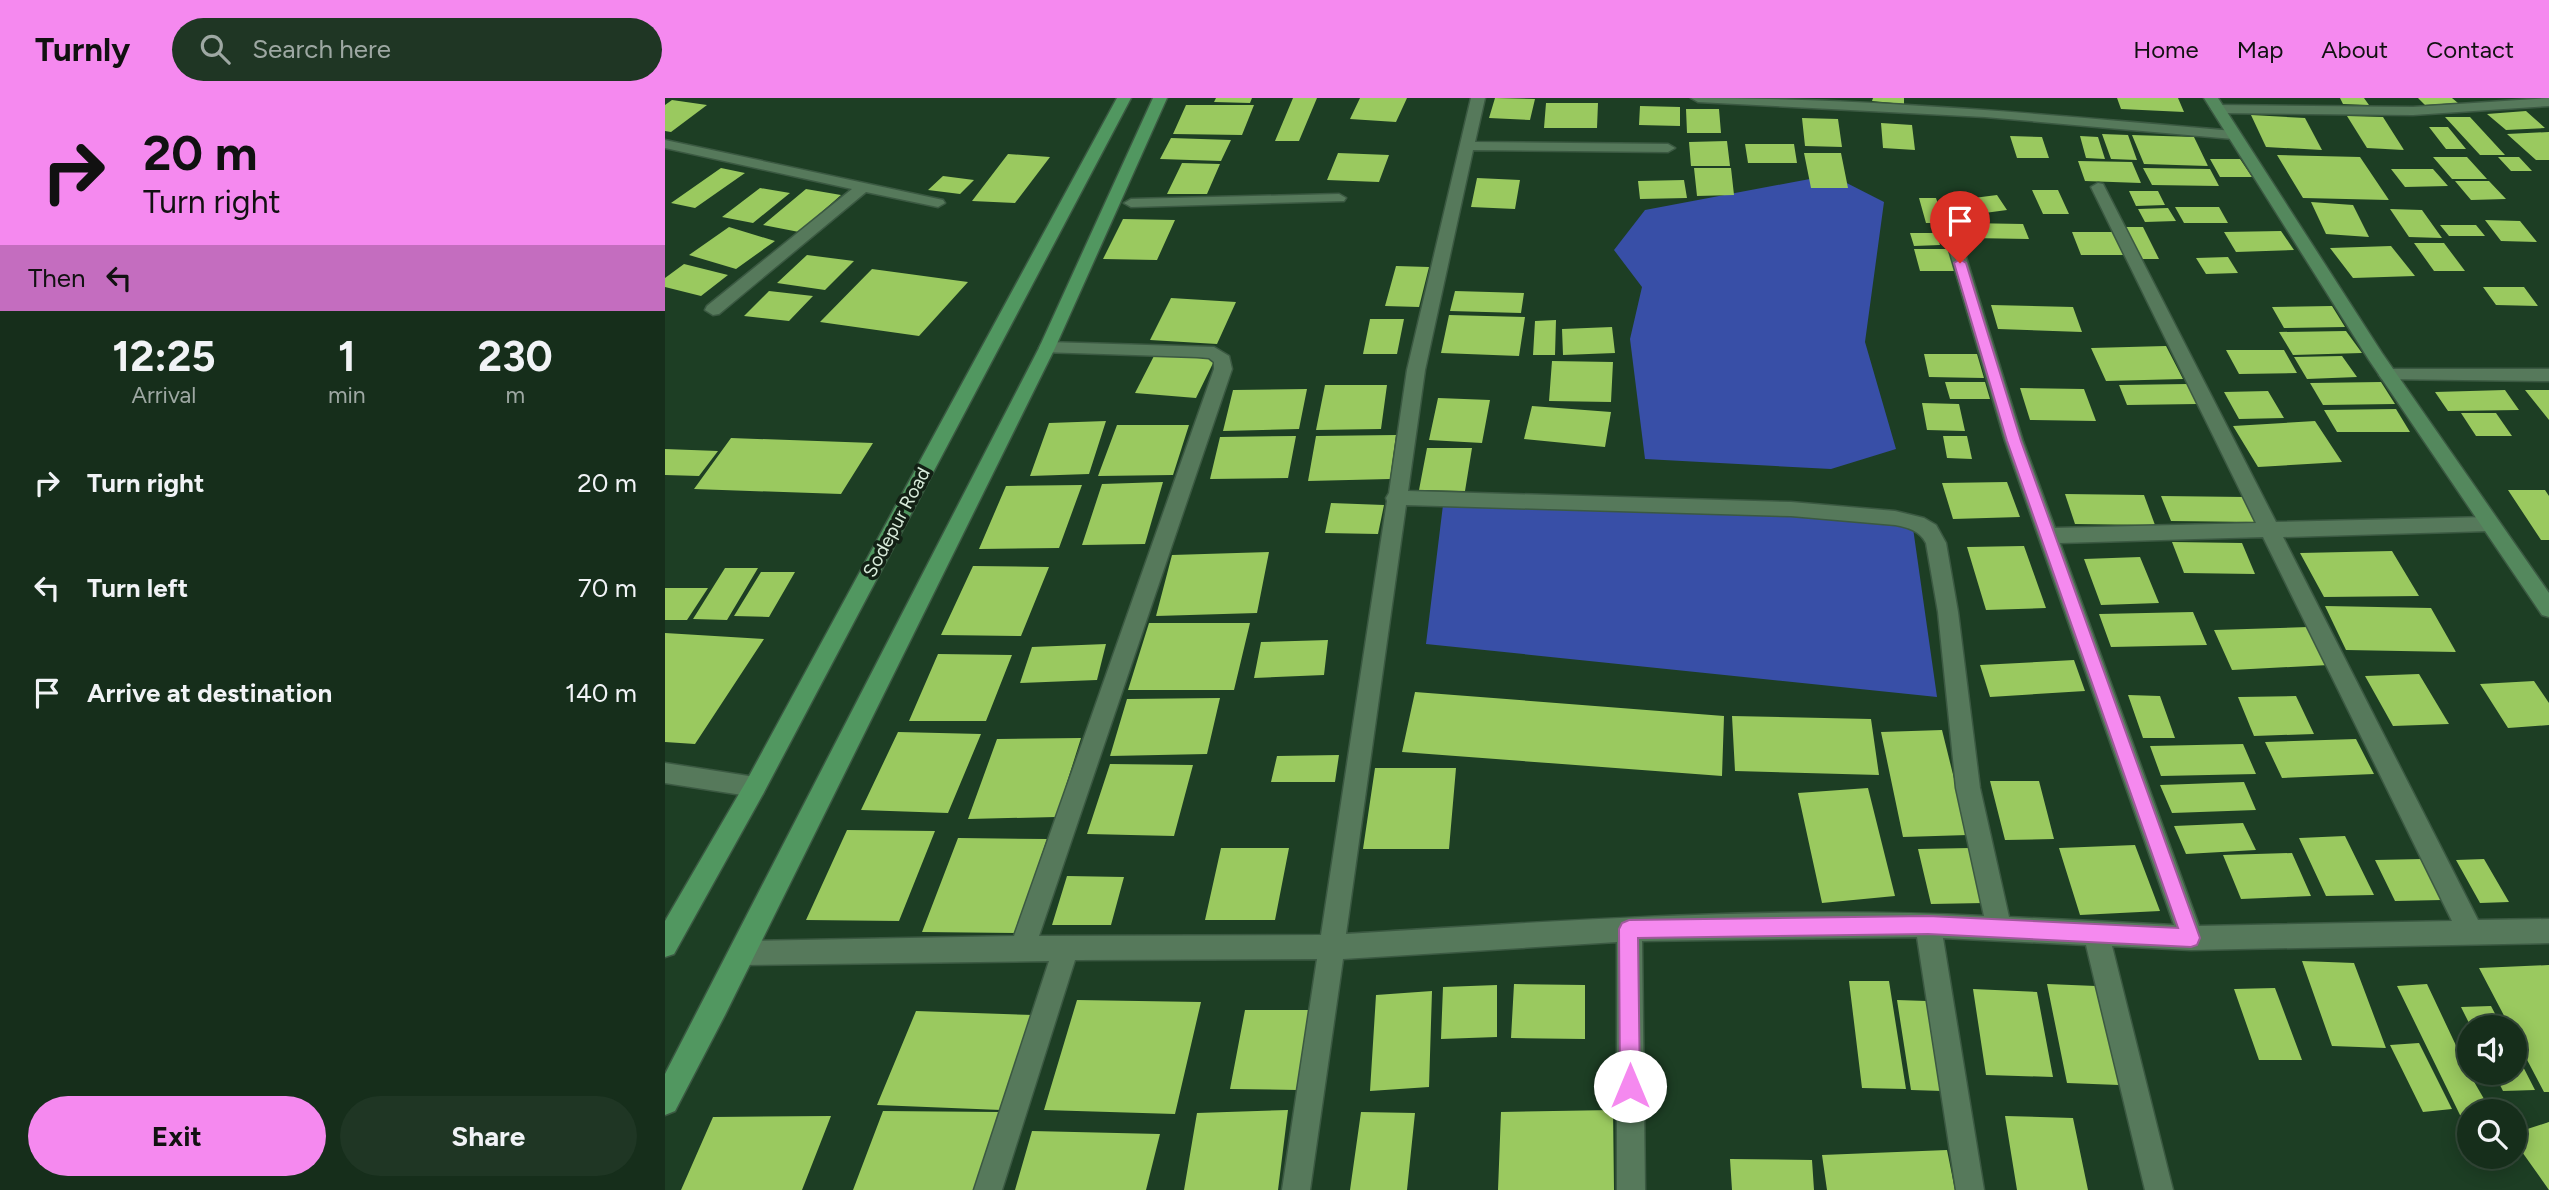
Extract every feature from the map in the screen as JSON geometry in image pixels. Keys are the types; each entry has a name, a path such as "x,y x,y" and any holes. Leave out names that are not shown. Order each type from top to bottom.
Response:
{"main road":[{"name":"Sodepur Road","path":"665,944 755,787 1124,98"},
{"path":"665,1101 743,953 1047,348 1160,98"}],"street":[{"path":"1296,1190 1395,498 1416,369 1478,98"},
{"path":"1698,98 1812,100 2233,135"},
{"path":"2215,104 2413,111 2549,102"},
{"path":"2215,104 2388,374 2488,524 2549,609"},
{"path":"2534,104 2549,119"},
{"path":"1467,146 1668,148"},
{"path":"669,148 938,203"},
{"path":"713,310 864,186"},
{"path":"2098,187 2471,932"},
{"path":"1131,203 1339,198"},
{"path":"1945,212 2014,441 2191,938"},
{"path":"1022,950 1223,369 1223,360 1214,353 1047,348"},
{"path":"2388,374 2549,375"},
{"path":"1395,498 1791,509 1895,518 1917,523 1929,530 1936,543 1948,612 1968,788 1999,929"},
{"path":"2047,536 2488,524"},
{"path":"665,773 755,787"},
{"path":"743,953 1332,947 1629,929 1928,925 2191,938 2549,931"},
{"path":"1928,925 1970,1190"},
{"path":"1629,929 1631,1190"},
{"path":"2096,933 2159,1190"},
{"path":"988,1190 1066,948"}],"water":[{"path":"1831,175 1884,202 1865,342 1896,449 1831,469 1645,459 1630,339 1642,287 1614,250 1645,210"},
{"path":"1443,505 1912,521 1937,697 1426,644"}],"building":[{"path":"1216,98 1252,98 1250,103 1214,102"},
{"path":"1293,98 1317,98 1299,141 1275,141"},
{"path":"1360,98 1407,98 1396,122 1350,119"},
{"path":"1495,98 1535,99 1530,120 1489,118"},
{"path":"1873,98 1904,98 1904,104 1872,101"},
{"path":"2117,98 2178,98 2184,112 2121,109"},
{"path":"2340,98 2364,98 2369,105 2343,104"},
{"path":"2418,98 2452,98 2458,103 2425,105"},
{"path":"672,100 707,105 671,132 665,131 665,105"},
{"path":"1546,103 1598,103 1597,128 1544,128"},
{"path":"1186,105 1254,105 1242,135 1173,134"},
{"path":"1640,106 1680,107 1680,126 1639,125"},
{"path":"1686,109 1719,109 1721,133 1687,133"},
{"path":"2526,111 2545,128 2506,130 2487,114"},
{"path":"2251,115 2305,118 2322,150 2266,147"},
{"path":"2347,116 2383,117 2404,150 2367,148"},
{"path":"2445,117 2470,117 2505,155 2480,155"},
{"path":"1802,118 1838,119 1842,147 1805,146"},
{"path":"1881,123 1912,125 1915,150 1883,148"},
{"path":"2429,127 2448,127 2466,149 2446,149"},
{"path":"2549,132 2549,160 2536,160 2507,134"},
{"path":"2102,134 2128,135 2137,160 2111,159"},
{"path":"2132,135 2194,137 2208,166 2144,164"},
{"path":"2010,136 2042,137 2049,158 2017,158"},
{"path":"2080,136 2098,137 2105,159 2086,158"},
{"path":"1171,138 1231,140 1221,161 1160,159"},
{"path":"1727,141 1730,166 1691,166 1689,142"},
{"path":"1745,144 1794,144 1797,163 1748,163"},
{"path":"1338,153 1389,155 1379,182 1327,180"},
{"path":"1804,153 1841,153 1848,188 1811,188"},
{"path":"1008,154 1050,157 1015,203 972,201"},
{"path":"2277,155 2360,157 2389,200 2303,198"},
{"path":"2433,157 2467,157 2487,179 2452,179"},
{"path":"2498,157 2519,157 2532,171 2511,171"},
{"path":"2210,159 2240,159 2252,177 2220,177"},
{"path":"2078,161 2132,162 2141,183 2085,181"},
{"path":"1182,163 1220,164 1207,194 1167,194"},
{"path":"721,168 745,173 695,208 671,203"},
{"path":"1694,168 1731,168 1734,195 1697,196"},
{"path":"2143,168 2210,169 2219,186 2152,185"},
{"path":"2391,169 2433,169 2448,186 2405,187"},
{"path":"943,176 974,180 960,194 928,190"},
{"path":"1477,178 1520,180 1515,209 1471,207"},
{"path":"1684,180 1687,198 1640,199 1638,181"},
{"path":"2455,181 2489,181 2506,199 2471,200"},
{"path":"760,188 790,193 753,223 722,217"},
{"path":"806,189 841,195 799,232 763,225"},
{"path":"2032,190 2058,190 2069,214 2043,214"},
{"path":"2129,191 2158,191 2165,205 2136,206"},
{"path":"1997,195 2007,210 1977,214 1966,199"},
{"path":"1919,198 1936,198 1944,223 1926,223"},
{"path":"2311,202 2353,205 2369,237 2326,234"},
{"path":"2175,207 2219,207 2228,223 2184,223"},
{"path":"2168,208 2176,221 2145,222 2138,209"},
{"path":"2390,209 2422,210 2442,238 2409,237"},
{"path":"1123,219 1175,220 1157,260 1103,259"},
{"path":"2485,220 2520,221 2537,242 2501,241"},
{"path":"1967,223 2023,224 2029,239 1971,238"},
{"path":"2440,225 2476,225 2485,236 2449,236"},
{"path":"729,227 775,241 736,269 689,255"},
{"path":"2121,227 2143,227 2159,259 2137,259"},
{"path":"2281,231 2294,250 2236,252 2224,232"},
{"path":"2072,232 2117,232 2127,255 2081,255"},
{"path":"1910,233 1936,233 1940,245 1914,246"},
{"path":"2414,243 2444,243 2465,271 2434,271"},
{"path":"2391,246 2415,276 2353,278 2330,248"},
{"path":"1914,249 1952,249 1959,271 1920,271"},
{"path":"807,255 854,261 825,290 777,283"},
{"path":"2228,257 2238,273 2206,274 2196,258"},
{"path":"684,264 728,275 701,296 665,287 665,278"},
{"path":"1396,266 1429,267 1419,307 1385,306"},
{"path":"872,269 968,282 919,336 820,322"},
{"path":"2483,287 2524,287 2538,306 2496,305"},
{"path":"769,291 813,296 789,321 744,316"},
{"path":"1455,291 1524,293 1521,313 1450,311"},
{"path":"1171,298 1236,302 1217,344 1150,340"},
{"path":"1991,305 2073,307 2082,332 1998,329"},
{"path":"2332,306 2345,327 2284,328 2272,307"},
{"path":"1449,315 1525,317 1519,356 1441,353"},
{"path":"1370,319 1404,319 1397,354 1363,354"},
{"path":"1556,320 1555,355 1533,355 1535,321"},
{"path":"1612,327 1615,353 1563,355 1562,329"},
{"path":"2346,331 2362,353 2293,355 2279,332"},
{"path":"2166,346 2183,379 2106,381 2091,348"},
{"path":"2226,350 2284,350 2297,373 2239,374"},
{"path":"1155,354 1215,359 1196,398 1135,393"},
{"path":"1924,354 1977,354 1984,378 1929,377"},
{"path":"2342,356 2357,377 2307,379 2294,357"},
{"path":"1552,361 1613,362 1611,402 1549,401"},
{"path":"1945,382 1985,382 1990,399 1950,399"},
{"path":"2381,382 2395,404 2323,405 2310,383"},
{"path":"2188,384 2197,404 2127,405 2119,385"},
{"path":"1325,385 1387,385 1381,429 1316,430"},
{"path":"2020,388 2084,389 2096,421 2030,420"},
{"path":"1307,389 1299,429 1223,431 1233,390"},
{"path":"2505,390 2519,410 2448,411 2435,392"},
{"path":"2525,390 2549,390 2549,420"},
{"path":"2268,391 2284,418 2239,419 2224,392"},
{"path":"1438,398 1490,400 1482,443 1429,440"},
{"path":"1922,403 1959,404 1965,431 1927,430"},
{"path":"1532,406 1611,412 1605,447 1524,439"},
{"path":"2396,409 2410,432 2337,432 2324,410"},
{"path":"2461,413 2496,413 2512,436 2476,436"},
{"path":"1106,421 1089,474 1030,476 1049,423"},
{"path":"2315,421 2342,462 2258,467 2233,426"},
{"path":"1117,425 1189,425 1173,475 1098,476"},
{"path":"1396,435 1390,479 1308,481 1316,436"},
{"path":"1296,436 1288,478 1210,479 1220,437"},
{"path":"1943,436 1967,436 1972,459 1947,458"},
{"path":"731,438 873,443 841,494 694,489"},
{"path":"1427,448 1472,448 1465,491 1419,490"},
{"path":"665,449 718,451 699,476 665,475"},
{"path":"1163,482 1145,544 1082,545 1102,484"},
{"path":"2007,482 2020,517 1953,519 1942,483"},
{"path":"1082,485 1059,548 979,549 1006,486"},
{"path":"2508,490 2545,490 2549,496 2549,540 2541,540"},
{"path":"2065,494 2144,495 2155,525 2075,524"},
{"path":"2161,496 2245,497 2256,522 2171,521"},
{"path":"1331,503 1384,505 1378,534 1325,533"},
{"path":"2172,542 2242,543 2255,574 2184,573"},
{"path":"2024,546 2046,608 1986,610 1967,547"},
{"path":"2392,551 2419,596 2324,597 2300,553"},
{"path":"1269,552 1257,613 1156,616 1172,555"},
{"path":"2140,557 2159,603 2101,605 2084,559"},
{"path":"973,566 1049,567 1021,636 941,635"},
{"path":"725,568 758,568 727,620 693,619"},
{"path":"761,572 795,572 769,617 734,616"},
{"path":"665,588 708,588 687,620 665,620"},
{"path":"2325,606 2431,608 2456,652 2346,650"},
{"path":"2193,612 2207,645 2111,647 2099,614"},
{"path":"1149,623 1250,623 1234,690 1128,690"},
{"path":"2308,627 2329,665 2232,670 2214,630"},
{"path":"665,633 764,639 695,744 665,742"},
{"path":"1328,640 1324,675 1254,678 1261,642"},
{"path":"1106,644 1097,680 1020,683 1032,647"},
{"path":"938,654 1012,655 986,721 909,721"},
{"path":"2074,660 2085,691 1990,697 1980,665"},
{"path":"2419,674 2449,724 2393,726 2365,676"},
{"path":"2534,681 2549,703 2549,725 2508,728 2480,684"},
{"path":"1415,692 1724,716 1722,776 1402,752"},
{"path":"2128,695 2160,696 2175,738 2143,738"},
{"path":"2296,696 2314,734 2254,736 2238,697"},
{"path":"1220,698 1207,754 1110,756 1127,699"},
{"path":"1732,716 1871,719 1879,775 1735,771"},
{"path":"1942,730 1968,835 1903,837 1881,732"},
{"path":"898,732 981,734 948,813 861,810"},
{"path":"1081,738 1056,817 968,819 997,739"},
{"path":"2356,739 2374,774 2282,778 2265,742"},
{"path":"2243,744 2256,774 2161,776 2150,746"},
{"path":"1339,755 1335,782 1271,782 1277,756"},
{"path":"1110,764 1193,765 1174,836 1087,834"},
{"path":"1375,768 1456,768 1449,849 1363,849"},
{"path":"1990,781 2039,781 2054,839 2005,840"},
{"path":"2244,782 2256,810 2172,813 2160,785"},
{"path":"1868,788 1895,896 1822,903 1798,793"},
{"path":"2243,823 2256,850 2186,854 2174,826"},
{"path":"847,830 935,831 899,921 806,920"},
{"path":"2345,836 2374,895 2326,896 2299,838"},
{"path":"958,838 1047,839 1015,933 922,932"},
{"path":"2135,845 2160,911 2080,915 2059,848"},
{"path":"1221,848 1289,848 1275,920 1205,920"},
{"path":"1970,848 1984,903 1931,904 1918,849"},
{"path":"2292,853 2311,896 2241,899 2223,855"},
{"path":"2422,859 2442,900 2395,901 2375,860"},
{"path":"2484,859 2509,902 2480,903 2456,860"},
{"path":"1067,876 1124,877 1111,925 1052,925"},
{"path":"2302,961 2354,963 2386,1048 2332,1046"},
{"path":"2549,965 2549,1092 2544,1092 2527,1060 2527,1015 2504,1015 2479,968"},
{"path":"1849,981 1889,981 1906,1089 1862,1088"},
{"path":"1514,984 1585,985 1585,1039 1511,1038"},
{"path":"2047,984 2096,986 2119,1085 2067,1083"},
{"path":"2427,984 2457,1048 2457,1085 2476,1085 2484,1099 2457,1099 2457,1109 2397,986"},
{"path":"1497,985 1497,1037 1441,1039 1443,987"},
{"path":"2275,988 2302,1060 2259,1060 2234,989"},
{"path":"1973,989 2037,992 2053,1077 1986,1075"},
{"path":"1432,991 1429,1087 1370,1091 1376,995"},
{"path":"1077,1000 1201,1002 1175,1114 1044,1110"},
{"path":"1897,1000 1927,1001 1943,1091 1911,1090"},
{"path":"2491,1006 2496,1015 2465,1015 2461,1007"},
{"path":"1245,1010 1310,1010 1298,1090 1230,1089"},
{"path":"916,1011 1034,1015 1001,1110 877,1105"},
{"path":"2419,1043 2452,1109 2423,1112 2390,1045"},
{"path":"2527,1074 2535,1090 2503,1091 2500,1085 2527,1085"},
{"path":"1288,1110 1278,1190 1184,1190 1197,1113"},
{"path":"1613,1110 1614,1190 1498,1190 1501,1112"},
{"path":"883,1111 1000,1112 976,1190 853,1190"},
{"path":"1361,1112 1415,1113 1407,1190 1350,1190"},
{"path":"831,1116 802,1190 681,1190 713,1117"},
{"path":"2005,1116 2073,1118 2088,1190 2017,1190"},
{"path":"2549,1122 2549,1190 2527,1159 2527,1129"},
{"path":"1032,1131 1160,1134 1146,1190 1015,1190"},
{"path":"1947,1150 1955,1190 1827,1190 1822,1155"},
{"path":"1730,1159 1812,1160 1814,1190 1732,1190"}],"route":[{"path":"1630,1086 1629,929 1928,925 2191,938 2014,441 1960,263"}]}
